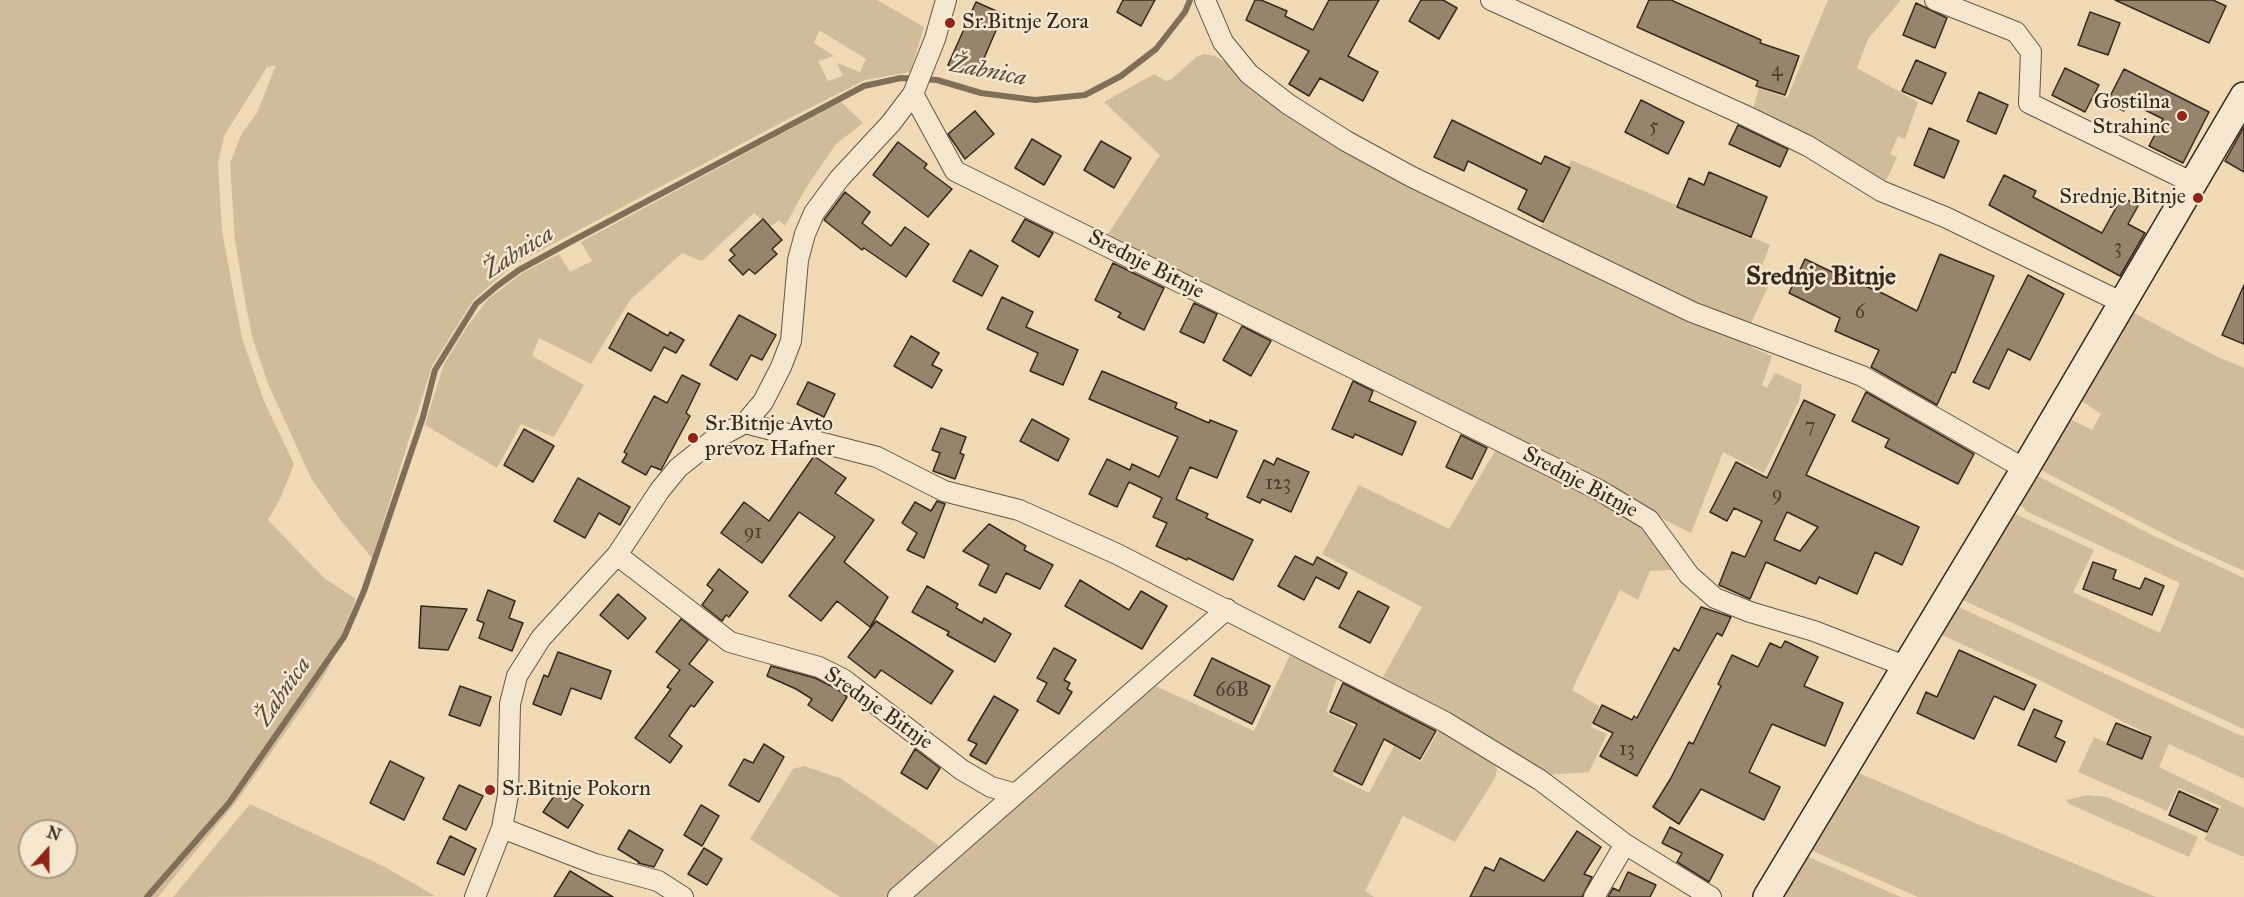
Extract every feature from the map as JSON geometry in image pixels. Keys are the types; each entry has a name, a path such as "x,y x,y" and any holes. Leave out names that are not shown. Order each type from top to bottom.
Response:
{"main road":[{"path":"1767,897 2025,469 2244,96"}],"street":[{"path":"475,897 502,828 508,795 510,704 517,676 541,638 617,555 660,490 678,468 713,440 746,423 763,402 782,367 791,341 798,260 814,213 839,179 891,123 913,94 935,39 946,0"},
{"path":"1205,0 1223,42 1249,74 1288,104 1346,141 1412,177 1692,312 1862,376 2025,469"},
{"path":"1491,0 1808,146 1881,191 1945,217 2118,311"},
{"path":"1935,0 2016,32 2031,52 2029,103 2193,183"},
{"name":"Srednje Bitnje","path":"913,94 955,171 1599,490 1649,520 1689,575 1715,598 1750,612 1814,631 1905,666"},
{"path":"746,423 877,457 944,491 1019,510 1115,553 1445,722 1540,780 1625,844 1711,897"},
{"name":"Srednje Bitnje","path":"617,555 730,642 819,667 843,679 963,770 991,787 1016,794"},
{"path":"898,897 1227,609"},
{"path":"502,828 595,864 658,881 683,897"},
{"path":"1594,897 1625,844"}],"shaded area":[{"path":"0,0 877,0 924,27 910,72 865,80 788,119 515,264 474,299 432,366 372,558 342,522 312,480 269,386 253,340 235,240 230,163 242,133 257,113 276,65 267,67 224,136 218,164 222,231 242,338 264,401 294,464 280,499 268,520 324,578 356,599 328,669 316,689 237,801 158,897 0,897","holes":["819,30 866,59 860,72 837,63 843,76 828,81 818,61 834,56 814,43"]},
{"path":"1828,0 1901,0 1868,39 1857,68 1918,102 1905,139 1898,136 1890,154 1897,157 1886,181 1883,182 1752,112 1759,88 1787,98"},
{"path":"1205,54 1215,56 1238,71 1266,97 1747,341 1753,348 1772,356 1762,385 1767,388 1775,373 1802,385 1799,401 1764,473 1723,452 1691,533 1104,240 1160,155 1104,102 1154,74 1166,81 1170,80 1198,56"},
{"path":"841,102 863,123 836,144 807,186 785,226 779,220 770,227 754,213 702,261 682,253 630,300 591,364 539,338 532,356 584,385 554,437 521,424 497,468 425,425 444,364 488,299 524,272 559,254 570,272 592,261 581,242"},
{"path":"1571,160 1770,245 1759,274 1770,282 1750,326 1694,305 1538,233"},
{"path":"2130,311 2244,368 2244,571 2176,540 2037,468 2064,416 2092,430 2101,414 2077,398"},
{"path":"1503,449 1642,525 1675,570 1650,571 1638,600 1620,590 1572,690 1599,706 1591,727 1607,734 1589,772 1545,775 1380,682 1422,607 1322,554 1359,485 1449,529 1495,451"},
{"path":"2034,474 2150,534 2244,578 2244,729 1956,597 2009,511 2094,550 2073,592 2160,633 2180,583 2026,511 2018,502"},
{"path":"1952,604 2244,737 2244,779 2169,744 2159,767 2244,808 2244,857 2204,840 2221,806 2178,788 2167,811 2078,772 2094,737 2143,758 2152,736 1936,632"},
{"path":"1290,655 1337,678 1326,712 1354,726 1333,775 1369,793 1394,746 1421,762 1440,728 1493,760 1497,770 1495,778 1455,842 1403,816 1365,891 1374,897 906,897 1151,684 1254,731"},
{"path":"804,766 840,778 944,849 891,897 840,897 750,839 793,769"},
{"path":"1854,771 2156,897 1918,897 1808,849"},
{"path":"2087,795 2107,797 2198,837 2189,857 2069,804 2066,800"},
{"path":"250,804 385,867 435,896 173,897"},
{"path":"1804,855 1901,897 1777,897"}],"building":[{"path":"1123,0 1155,0 1141,26 1117,12"},
{"path":"1255,0 1261,0 1287,11 1285,16 1313,30 1329,0 1379,0 1348,56 1378,72 1363,101 1320,78 1309,96 1289,84 1309,51 1246,20"},
{"path":"1421,0 1443,0 1457,8 1439,39 1409,21"},
{"path":"1649,0 1671,0 1761,40 1760,43 1799,56 1785,95 1756,86 1758,81 1637,27"},
{"path":"2115,0 2213,0 2226,6 2209,43"},
{"path":"976,2 1003,14 976,77 948,65"},
{"path":"1916,3 1947,18 1935,48 1903,35"},
{"path":"2090,12 2120,23 2108,55 2078,45"},
{"path":"1916,60 1946,73 1932,104 1902,91"},
{"path":"2065,68 2099,85 2085,112 2052,95"},
{"name":"Gostilna Strahinc","path":"2124,69 2209,112 2183,163 2149,146 2163,119 2129,102 2124,111 2107,102"},
{"path":"1979,92 2008,105 1996,134 1967,121"},
{"path":"1641,100 1684,122 1668,154 1625,132"},
{"path":"975,111 994,134 965,159 948,134"},
{"path":"1452,120 1541,164 1545,156 1570,168 1543,222 1518,209 1527,190 1468,161 1464,171 1434,157"},
{"path":"1738,125 1788,149 1780,167 1729,144"},
{"path":"2244,127 2244,172 2225,161"},
{"path":"1929,128 1959,141 1944,178 1914,165"},
{"path":"1032,139 1061,156 1044,185 1015,168"},
{"path":"1101,141 1131,158 1114,188 1084,170"},
{"path":"898,142 927,164 924,168 952,189 928,217 873,175"},
{"path":"1709,172 1767,197 1751,237 1677,207 1689,178 1704,185"},
{"path":"2004,175 2036,191 2033,197 2102,233 2122,197 2138,206 2128,224 2145,233 2120,276 1989,205"},
{"path":"845,192 870,212 862,223 891,246 905,227 929,244 906,277 864,248 862,250 824,220"},
{"path":"763,219 782,240 772,249 777,254 755,274 749,269 743,275 729,260 735,255 730,250"},
{"path":"1025,219 1053,233 1039,257 1012,241"},
{"path":"970,250 998,266 982,296 953,281"},
{"path":"1940,254 1994,276 1955,373 1952,372 1937,405 1871,367 1879,350 1835,331 1840,318 1789,293 1805,259 1917,311"},
{"path":"1113,263 1164,288 1144,330 1118,317 1121,313 1095,300"},
{"path":"2028,275 2064,294 2030,360 2008,349 1989,389 1973,382"},
{"path":"2244,285 2244,344 2222,335"},
{"path":"1002,297 1033,312 1026,327 1078,350 1063,385 1030,371 1038,353 987,329"},
{"path":"1194,303 1217,314 1204,343 1180,332"},
{"path":"628,313 668,336 670,332 684,340 676,353 664,347 651,371 609,348"},
{"path":"739,315 776,335 762,360 751,355 737,380 710,365"},
{"path":"1242,326 1271,341 1251,376 1223,360"},
{"path":"911,336 939,353 932,365 942,370 932,388 894,366"},
{"path":"1102,371 1177,403 1175,408 1209,423 1210,420 1237,431 1217,478 1190,467 1176,499 1208,514 1206,518 1253,540 1233,580 1188,558 1187,560 1156,546 1167,523 1153,517 1162,498 1129,482 1117,507 1089,494 1107,459 1130,470 1132,464 1159,477 1178,437 1089,399"},
{"path":"682,375 700,384 686,413 690,416 661,470 651,466 646,475 622,462 627,454 624,452 654,396 667,403"},
{"path":"1353,381 1373,391 1369,401 1416,422 1402,455 1355,434 1353,438 1332,429"},
{"path":"808,382 835,394 824,417 797,404"},
{"path":"1866,392 1974,454 1958,484 1885,447 1889,439 1852,421"},
{"path":"1804,400 1835,415 1806,475 1919,527 1902,565 1875,552 1857,594 1819,577 1816,584 1766,562 1750,599 1719,585 1732,552 1745,557 1762,521 1734,508 1727,521 1710,512 1736,462 1767,478","holes":["1787,512 1818,527 1800,551 1774,540"]},
{"path":"1032,419 1069,439 1058,461 1020,441"},
{"path":"941,428 966,437 960,453 964,455 955,479 933,471 940,453 932,450"},
{"path":"524,429 554,446 533,482 504,465"},
{"path":"1461,435 1487,448 1472,479 1446,467"},
{"path":"814,456 846,478 835,493 874,520 844,562 888,597 870,627 837,601 821,621 789,596 835,537 799,512 762,563 721,533 744,502 769,521"},
{"path":"1277,458 1309,472 1291,512 1262,499 1260,503 1247,497 1264,460 1274,465"},
{"path":"578,478 630,507 620,525 599,513 585,538 554,521"},
{"path":"937,501 945,504 924,558 907,550 917,533 902,523 915,502 931,511"},
{"path":"989,524 1026,546 1024,550 1053,565 1040,589 1006,573 996,593 979,585 989,565 963,551"},
{"path":"1295,556 1313,565 1317,557 1347,573 1339,589 1316,577 1304,600 1278,586"},
{"path":"2093,562 2116,570 2113,579 2140,589 2145,578 2164,586 2152,615 2083,589"},
{"path":"719,569 748,592 729,617 726,615 722,621 702,605 713,590 707,585"},
{"path":"1080,580 1129,610 1141,591 1167,606 1142,649 1065,606"},
{"path":"927,586 958,604 956,608 982,623 984,618 1011,634 995,662 947,635 949,632 912,612"},
{"path":"488,590 515,601 509,618 523,623 512,651 479,638 484,623 477,620"},
{"path":"1358,591 1389,607 1370,643 1339,627"},
{"path":"618,594 646,618 628,639 600,615"},
{"path":"421,606 467,609 448,650 419,648"},
{"path":"1701,607 1731,617 1722,636 1717,633 1637,776 1600,756 1613,733 1593,723 1602,705 1632,720 1634,716 1637,718 1674,648 1679,651"},
{"path":"681,619 708,640 689,664 713,682 694,707 691,705 669,736 682,746 670,763 635,738 671,689 667,687 680,670 656,652"},
{"path":"876,621 953,671 931,704 881,670 875,678 848,657"},
{"path":"1785,641 1818,657 1804,686 1843,703 1825,746 1772,724 1749,772 1780,787 1764,820 1701,789 1679,824 1653,807 1689,742 1693,744 1721,686 1718,684 1732,655 1758,667 1770,643 1781,648"},
{"path":"1054,648 1076,660 1064,680 1070,683 1067,689 1072,692 1059,714 1037,701 1047,683 1037,678"},
{"path":"1959,650 2036,685 2024,710 1994,696 1974,739 1917,713 1926,692 1937,697"},
{"path":"558,652 611,671 601,699 571,688 561,715 533,704 544,675 548,677"},
{"path":"1212,658 1270,686 1252,724 1194,695"},
{"path":"771,666 815,678 847,697 832,721 808,705 812,699 767,676"},
{"path":"1343,683 1436,731 1420,759 1384,739 1362,785 1334,771 1357,724 1330,712"},
{"path":"460,686 491,697 480,726 449,715"},
{"path":"994,696 1018,710 986,764 970,755 977,744 968,740"},
{"path":"2034,709 2062,721 2055,737 2065,742 2056,762 2018,745"},
{"path":"2116,723 2151,737 2142,759 2107,744"},
{"path":"764,744 784,757 759,802 729,785 744,759 753,763"},
{"path":"915,749 940,768 927,789 901,773"},
{"path":"390,761 424,778 404,820 370,803"},
{"path":"459,785 483,796 466,830 443,819"},
{"path":"559,789 583,805 568,828 543,812"},
{"path":"2179,791 2218,809 2207,832 2169,815"},
{"path":"701,805 719,816 702,846 684,835"},
{"path":"1670,827 1723,855 1709,882 1677,862 1682,853 1662,843"},
{"path":"629,830 663,850 654,867 638,863 618,849"},
{"path":"1577,831 1601,847 1584,874 1592,877 1582,897 1470,897 1485,867 1494,871 1500,858 1544,881"},
{"path":"450,836 476,849 464,875 437,863"},
{"path":"704,848 722,859 707,885 688,874"},
{"path":"570,871 613,897 554,897"},
{"path":"1628,872 1656,885 1650,897 1608,897 1613,888 1619,891"}],"waterway":[{"name":"Žabnica","path":"147,897 229,803 344,637 364,591 423,417 435,370 476,304 519,270 864,86 901,78 937,80 981,93 1035,100 1085,95 1121,76 1156,49 1185,12 1190,0"}],"place":[{"name":"Sr.Bitnje Zora","path":"950,23"},
{"name":"Gostilna Strahinc","path":"2182,116"},
{"name":"Srednje Bitnje","path":"2198,198"},
{"name":"Sr.Bitnje Avto prevoz Hafner","path":"693,438"},
{"name":"Sr.Bitnje Pokorn","path":"490,790"}],"district":[{"name":"Srednje Bitnje","path":"1821,278"}]}
